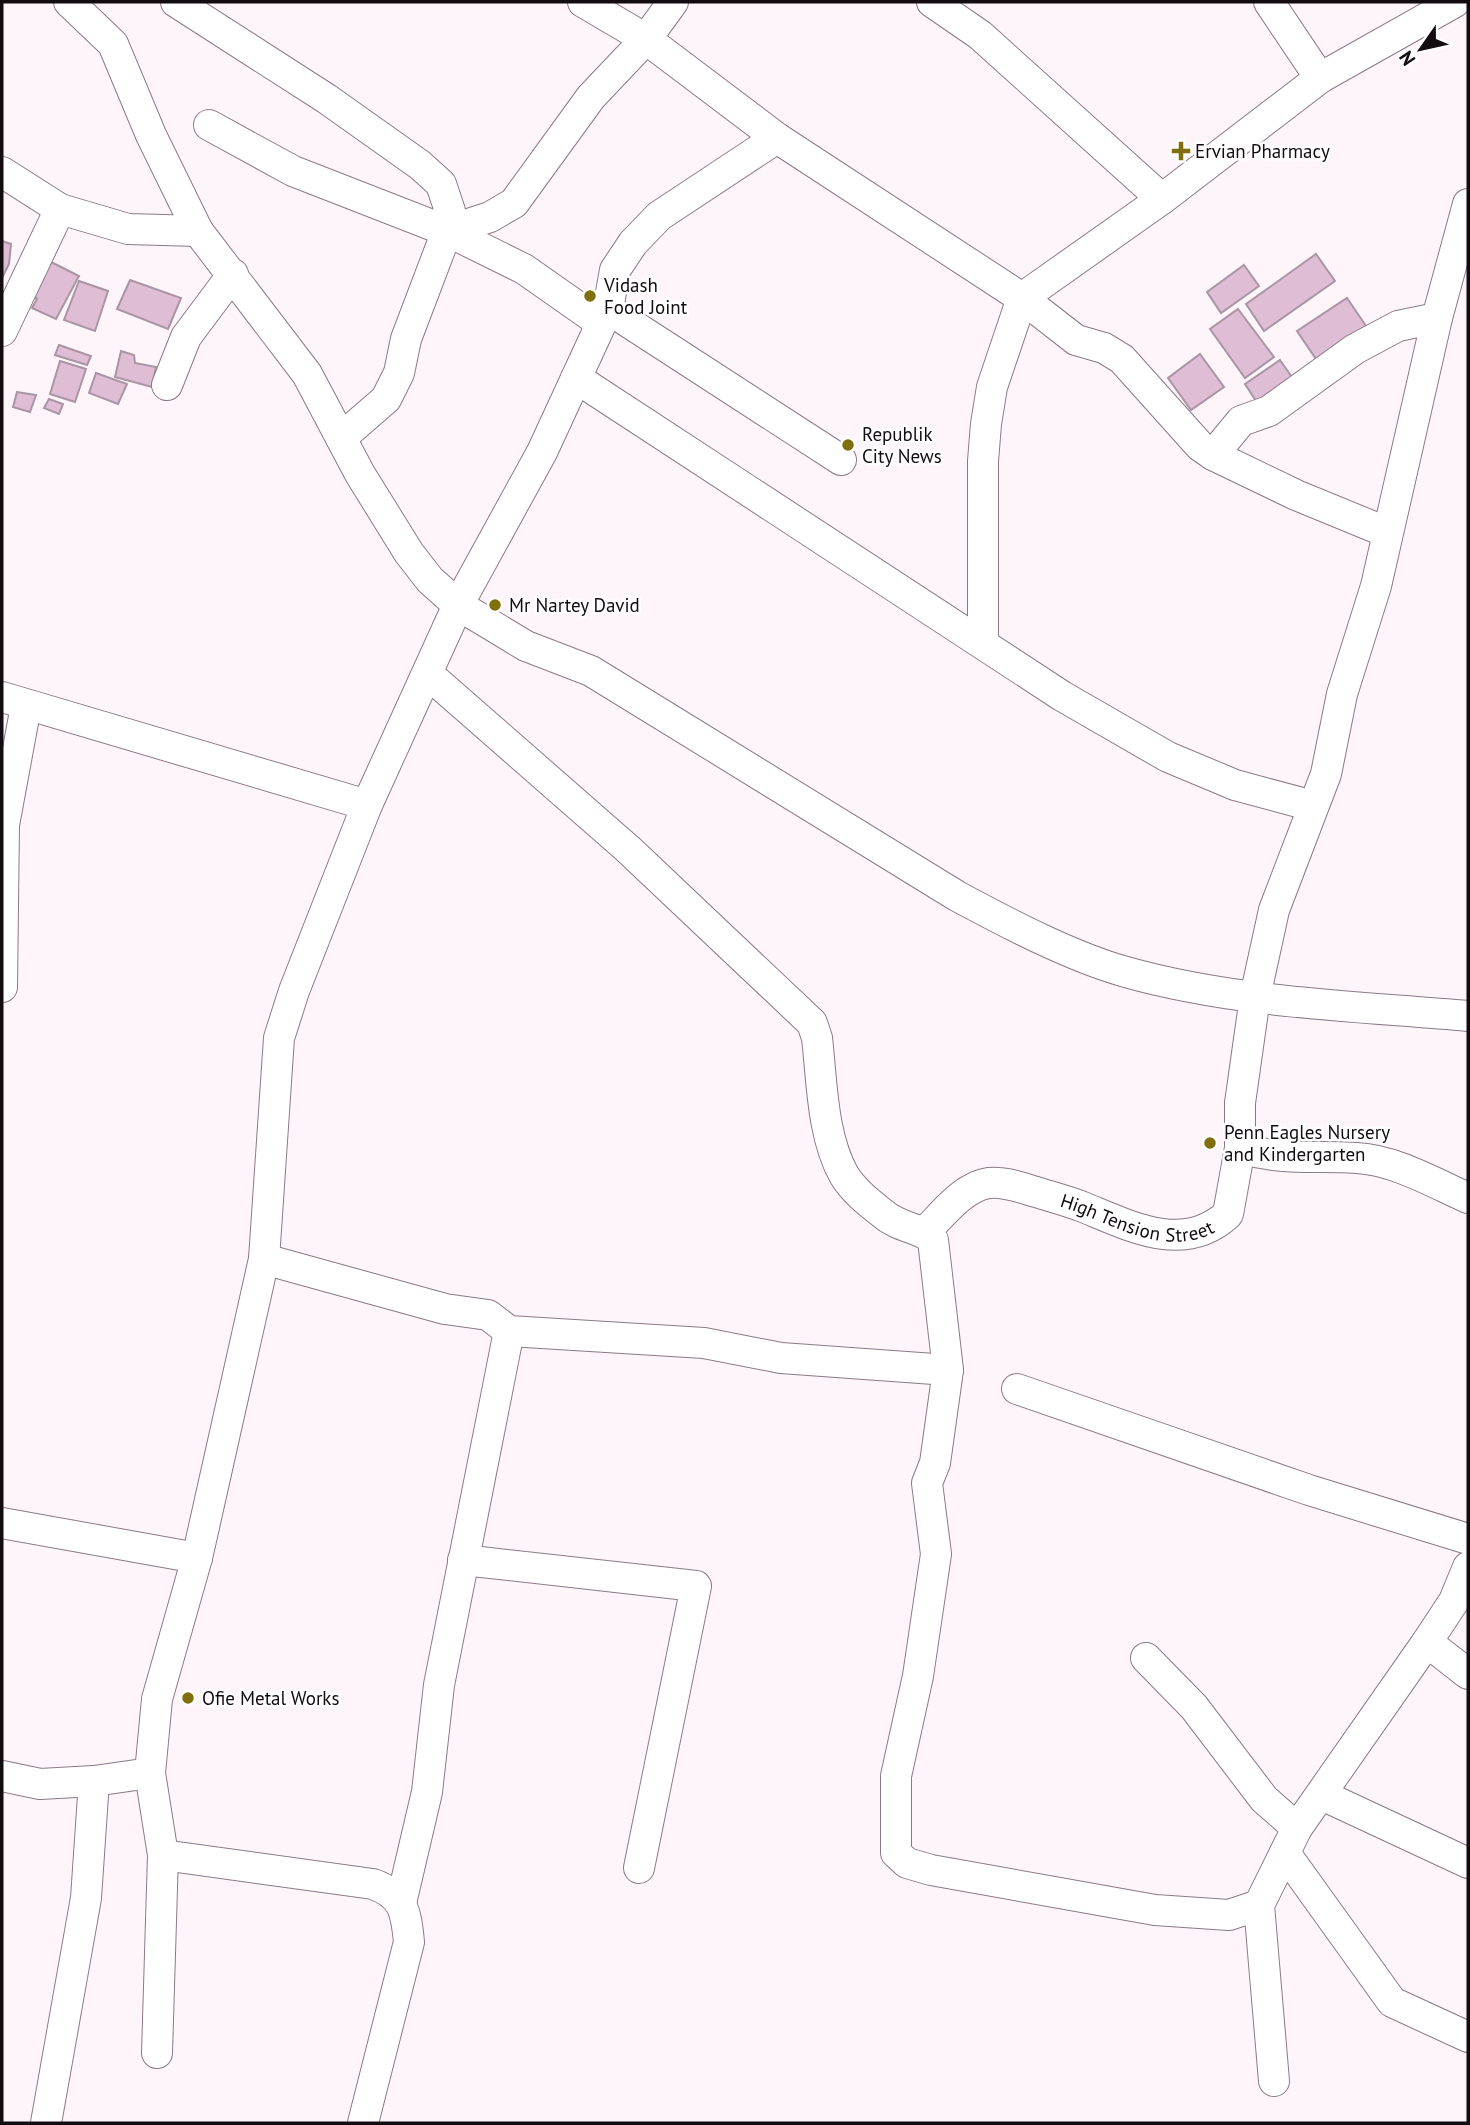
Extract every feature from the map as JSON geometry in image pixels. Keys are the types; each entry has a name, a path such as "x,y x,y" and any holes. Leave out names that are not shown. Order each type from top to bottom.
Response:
{"street":[{"path":"69,2 113,44 151,135 198,231 307,374 341,438 409,553 430,580 458,605 526,646 591,671 856,836 1016,928 1125,972 1255,997 1468,1016"},
{"path":"176,2 327,99 420,165 441,184 450,211 447,231 406,339 400,373 386,399 341,438"},
{"path":"583,2 646,39 777,138 1022,298 1076,340 1104,348 1122,359 1200,446 1213,455 1296,495 1386,532"},
{"path":"447,231 490,217 514,203 592,97 646,39 673,2"},
{"path":"932,2 980,36 1162,199"},
{"path":"1269,2 1320,78"},
{"path":"983,641 986,424 992,387 1022,298 1162,199 1320,78 1455,2"},
{"path":"209,125 293,171 447,231 524,269 841,460"},
{"path":"157,2053 163,1855 150,1773 157,1699 197,1558 264,1259 279,1038 293,991 367,805 458,605 542,452 605,316 615,270 659,216 777,138"},
{"path":"2,172 60,209 128,229 198,231"},
{"name":"High Tension Street","path":"925,1232 961,1197 988,1182 1014,1185 1137,1230 1173,1236 1205,1231 1228,1214 1240,1148 1240,1103 1255,997 1274,910 1326,774 1342,694 1376,586 1386,532 1437,318 1468,204"},
{"path":"2,331 60,209"},
{"path":"167,385 186,337 233,274"},
{"path":"1213,455 1241,421 1269,411 1355,349 1398,327 1437,318"},
{"path":"576,378 983,641 1062,696 1168,757 1236,785 1312,806"},
{"path":"428,674 628,849 812,1023 817,1038 835,1156 845,1177 864,1199 894,1224 925,1232 933,1240 948,1370 935,1462 927,1483 936,1554 918,1676 896,1776 896,1853 907,1863 931,1870 1155,1910 1229,1915 1259,1905"},
{"path":"2,987 4,825 14,701 367,805"},
{"path":"1240,1148 1292,1159 1359,1158 1392,1166 1468,1198"},
{"path":"264,1259 445,1308 488,1315 509,1331 704,1343 781,1358 948,1370"},
{"path":"401,1903 427,1792 439,1685 509,1331"},
{"path":"1017,1389 1309,1490 1468,1539"},
{"path":"2,1523 197,1558"},
{"path":"463,1560 696,1586 639,1868"},
{"path":"1274,2081 1259,1905 1291,1840 1454,1601 1468,1567"},
{"path":"1427,1642 1468,1674"},
{"path":"1146,1658 1194,1707 1264,1799 1392,2002 1468,2037"},
{"path":"2,1776 40,1784 94,1781 150,1773"},
{"path":"47,2123 86,1898 94,1781"},
{"path":"1322,1795 1468,1863"},
{"path":"163,1855 373,1884 389,1890 401,1903 407,1916 409,1942 363,2123"}],"building":[{"path":"2,241 11,244 9,264 2,278"},
{"path":"1316,254 1335,281 1264,331 1246,304"},
{"path":"49,261 79,276 56,319 32,308 37,299 31,293"},
{"path":"1244,265 1259,286 1221,313 1207,292"},
{"path":"130,280 181,298 168,329 117,309"},
{"path":"79,281 108,291 95,331 64,320"},
{"path":"1347,298 1366,326 1316,359 1297,331"},
{"path":"1238,309 1274,357 1245,378 1210,329"},
{"path":"59,345 91,356 87,365 55,355"},
{"path":"121,351 134,355 135,363 156,367 152,387 115,377"},
{"path":"1200,354 1224,387 1191,410 1168,378"},
{"path":"1280,360 1296,383 1260,407 1245,384"},
{"path":"60,361 86,369 75,402 50,394"},
{"path":"96,373 127,384 118,404 89,393"},
{"path":"17,392 36,395 30,412 13,407"},
{"path":"49,399 63,404 59,414 44,408"}],"place":[{"name":"Ervian Pharmacy","path":"1181,151"},
{"name":"Vidash Food Joint","path":"590,296"},
{"name":"Republik City News","path":"848,445"},
{"name":"Mr Nartey David","path":"495,605"},
{"name":"Penn Eagles Nursery and Kindergarten","path":"1210,1143"},
{"name":"Ofie Metal Works","path":"188,1698"}]}
